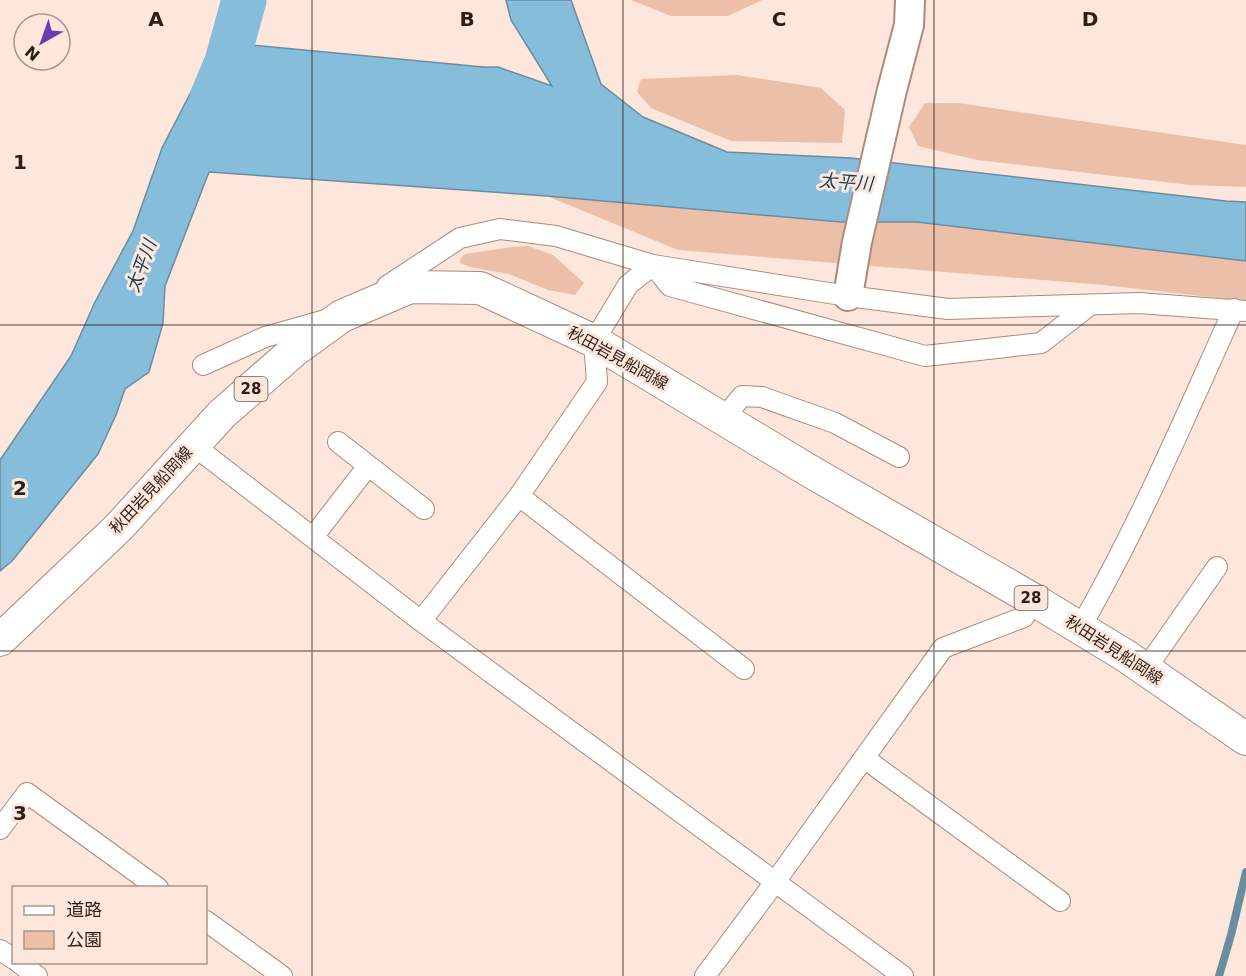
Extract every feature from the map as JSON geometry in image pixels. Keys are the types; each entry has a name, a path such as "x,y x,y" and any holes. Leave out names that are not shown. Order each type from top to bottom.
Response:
{"main road":[{"name":"秋田岩見船岡線","path":"0,640 119,527 222,414 295,350 342,315 410,287 480,288 594,341 808,470 1034,600 1145,670 1246,739"}],"street":[{"path":"848,296 857,242 909,25 910,0"},
{"path":"265,337 342,315 460,237 500,229 556,236 653,265 848,296 948,309 1138,303 1240,310 1109,579 1080,628"},
{"path":"203,365 426,260"},
{"path":"653,265 670,286 926,356 1041,343 1090,305"},
{"path":"421,621 519,496 597,382 594,341 627,285 653,265"},
{"path":"723,419 742,396 762,397 835,423 899,457"},
{"path":"338,442 424,509"},
{"path":"193,445 421,621 903,976"},
{"path":"313,537 368,466"},
{"path":"519,496 744,669"},
{"path":"1145,670 1216,567"},
{"path":"705,976 943,648 1024,617 1034,600"},
{"path":"864,758 1060,901"},
{"path":"0,829 27,793 155,886"},
{"path":"207,922 282,976"},
{"path":"19,964 37,976"}],"green space":[{"path":"631,0 762,0 728,16 671,16"},
{"path":"737,75 821,88 845,110 842,143 731,141 651,108 637,92 641,79"},
{"path":"925,103 958,103 1246,145 1246,187 1190,185 977,160 918,146 909,127"},
{"path":"547,196 841,222 917,222 1246,261 1246,301 1104,285 678,250"},
{"path":"528,246 553,255 584,283 575,295 548,290 509,274 460,263 460,259 465,254"}],"water":[{"path":"506,0 571,0 601,84 643,117 727,152 851,158 1246,202 1246,261 917,222 841,222 547,196 209,172 165,286 163,323 149,372 125,389 98,454 12,561 0,571 0,460 71,356 95,302 133,231 162,148 220,36 252,45 498,67 552,86 511,20"}],"waterway":[{"name":"太平川","path":"212,98 227,62 244,0"},
{"path":"1219,976 1246,872"}]}
